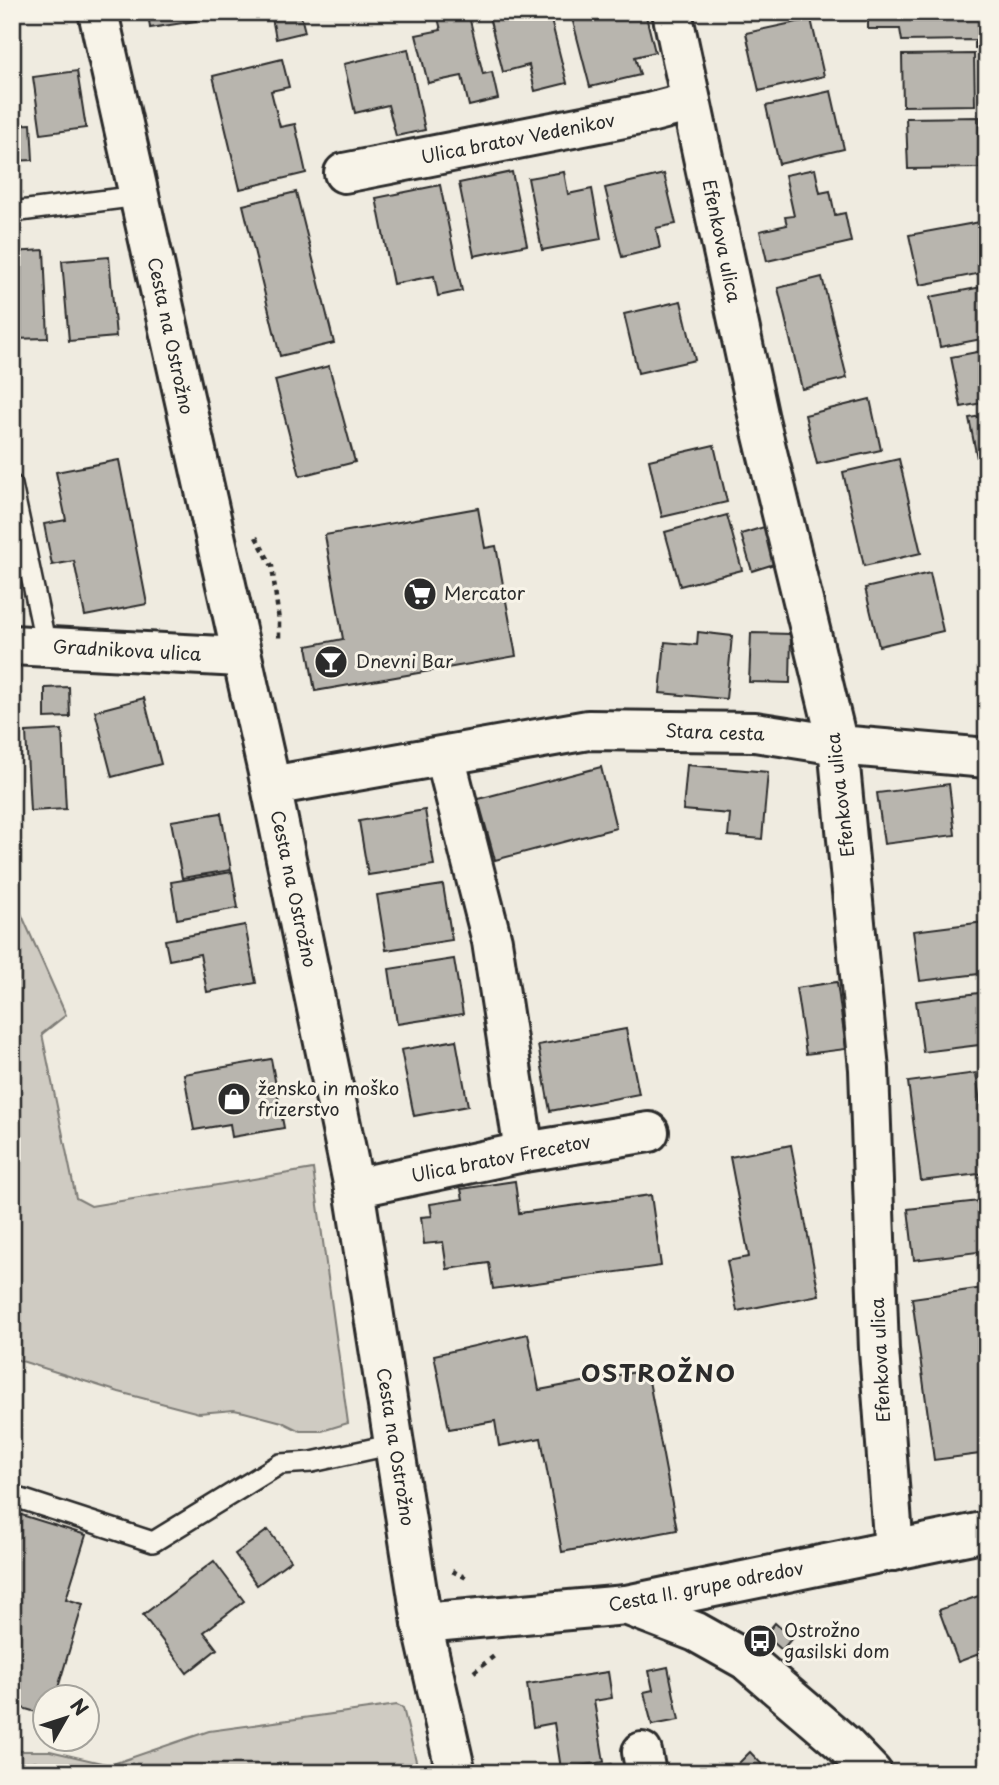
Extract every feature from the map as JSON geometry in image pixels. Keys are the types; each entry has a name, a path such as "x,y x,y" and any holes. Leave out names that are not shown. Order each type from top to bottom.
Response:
{"street":[{"name":"Cesta na Ostrožno","path":"98,12 271,786 354,1188 422,1623 456,1773"},
{"name":"Efenkova ulica","path":"672,12 759,419 838,746 869,1069 879,1350 894,1551"},
{"name":"Ulica bratov Vedenikov","path":"344,173 649,113 691,102"},
{"name":"Gradnikova ulica","path":"29,645 241,657"},
{"name":"Stara cesta","path":"271,786 588,730 755,732 838,746 987,758"},
{"path":"445,756 492,941 524,1152"},
{"name":"Ulica bratov Frecetov","path":"354,1188 524,1152 649,1132"},
{"name":"Cesta II. grupe odredov","path":"422,1623 626,1605 987,1531"},
{"path":"626,1605 696,1632 746,1660 844,1744 872,1773"}],"lane":[{"path":"12,212 139,196"},
{"path":"12,485 29,645"},
{"path":"12,1496 153,1542 280,1464 312,1462 394,1444"}],"shaded area":[{"path":"12,893 66,1015 42,1034 76,1198 91,1206 313,1169 348,1423 322,1431 300,1431 282,1422 234,1410 199,1413 119,1392 12,1358"},
{"path":"397,1705 403,1708 419,1773 59,1773 58,1770 35,1761 12,1766 12,1751 63,1754 110,1765 209,1731"}],"building":[{"path":"148,12 195,12 196,21 150,28"},
{"path":"271,12 300,12 305,32 276,39"},
{"path":"468,12 483,74 492,72 498,99 469,106 462,76 428,83 416,35 441,30 438,18"},
{"path":"549,12 567,83 535,91 529,65 503,72 488,13"},
{"path":"645,12 655,52 635,57 640,75 590,87 571,14"},
{"path":"868,12 987,13 987,48 975,48 975,40 902,41 900,29 868,29"},
{"path":"811,19 824,76 759,91 746,33"},
{"path":"408,49 425,130 396,136 388,105 355,113 344,64"},
{"path":"974,54 975,105 903,106 902,55"},
{"path":"282,59 289,87 271,91 280,127 295,124 306,173 240,189 213,76"},
{"path":"77,71 86,128 41,134 33,77"},
{"path":"831,91 844,149 779,164 766,106"},
{"path":"979,117 980,168 908,169 906,118"},
{"path":"31,124 33,160 12,161 12,125"},
{"path":"815,169 820,193 830,191 835,215 845,213 851,242 767,261 760,231 787,225 785,217 794,216 785,175"},
{"path":"512,172 527,245 474,256 459,183"},
{"path":"564,172 568,194 592,189 601,239 542,250 528,178"},
{"path":"664,174 676,224 656,228 660,248 622,257 605,188"},
{"path":"440,185 462,291 438,296 434,276 393,284 376,198"},
{"path":"296,192 334,343 280,356 243,205"},
{"path":"980,222 987,255 987,272 920,285 909,235"},
{"path":"44,250 48,338 12,339 12,252"},
{"path":"109,257 116,337 69,341 62,261"},
{"path":"822,277 847,378 802,389 778,288"},
{"path":"987,286 987,338 940,347 930,297"},
{"path":"681,301 695,360 638,373 624,314"},
{"path":"987,350 987,402 961,407 951,357"},
{"path":"329,366 355,462 300,476 275,380"},
{"path":"870,399 881,450 817,464 805,415"},
{"path":"987,415 987,467 979,468 969,418"},
{"path":"714,445 727,502 662,517 649,460"},
{"path":"899,459 921,553 864,566 843,472"},
{"path":"119,460 147,604 85,616 74,561 52,565 44,524 66,520 56,472"},
{"name":"Mercator","path":"478,508 485,548 496,546 516,656 315,691 307,646 343,639 325,535"},
{"path":"727,515 742,570 680,586 665,532"},
{"path":"764,527 774,564 752,571 741,534"},
{"path":"930,573 943,631 879,646 865,588"},
{"path":"698,632 732,636 726,699 660,693 665,642 697,645"},
{"path":"751,633 791,634 790,683 749,682"},
{"path":"69,687 70,717 45,718 45,688"},
{"path":"144,698 161,764 112,777 95,711"},
{"path":"62,730 66,809 30,811 26,732"},
{"path":"687,765 768,772 762,839 728,836 730,814 683,810"},
{"path":"601,767 616,828 495,860 478,799"},
{"path":"949,784 955,835 884,844 877,793"},
{"path":"425,810 434,865 368,875 359,821"},
{"path":"221,813 231,870 182,878 171,821"},
{"path":"232,872 238,908 177,919 171,882"},
{"path":"443,885 452,940 386,950 377,895"},
{"path":"985,922 987,973 920,981 913,931"},
{"path":"245,925 256,983 207,992 200,954 169,960 165,940"},
{"path":"454,959 463,1014 397,1024 389,969"},
{"path":"837,982 846,1049 806,1054 796,988"},
{"path":"987,992 987,1044 923,1052 916,1001"},
{"path":"626,1029 639,1094 550,1111 538,1045"},
{"path":"456,1040 468,1106 414,1116 401,1050"},
{"name":"žensko in moško frizerstvo","path":"271,1059 284,1128 232,1137 230,1124 194,1130 184,1074"},
{"path":"976,1073 987,1173 921,1181 908,1082"},
{"path":"791,1145 819,1295 737,1311 727,1261 749,1257 730,1157"},
{"path":"515,1181 519,1213 651,1195 661,1266 493,1289 489,1263 447,1269 443,1242 424,1244 421,1217 432,1216 430,1204 463,1199 461,1189"},
{"path":"979,1201 986,1251 914,1260 908,1209"},
{"path":"984,1288 987,1307 987,1453 934,1460 912,1298"},
{"path":"528,1334 539,1390 647,1370 677,1530 562,1552 541,1438 499,1446 495,1421 449,1429 434,1355"},
{"path":"12,1512 86,1535 66,1599 83,1604 59,1684 32,1684 32,1711 12,1705"},
{"path":"268,1530 291,1560 257,1585 235,1554"},
{"path":"214,1561 244,1601 204,1632 217,1649 187,1673 143,1615"},
{"path":"987,1593 987,1651 958,1662 939,1610"},
{"path":"775,1623 792,1638 782,1650 765,1635"},
{"path":"668,1667 679,1720 652,1725 644,1692 653,1690 649,1671"},
{"path":"608,1672 612,1698 594,1701 604,1762 561,1769 554,1723 533,1727 527,1684"},
{"path":"750,1752 770,1773 729,1773"},
{"path":"611,1764 613,1773 555,1773"}],"place":[{"name":"Mercator","path":"420,594"},
{"name":"Dnevni Bar","path":"331,662"},
{"name":"žensko in moško frizerstvo","path":"234,1099"},
{"name":"Ostrožno gasilski dom","path":"760,1641"}],"district":[{"name":"OSTROŽNO","path":"659,1374"}]}
